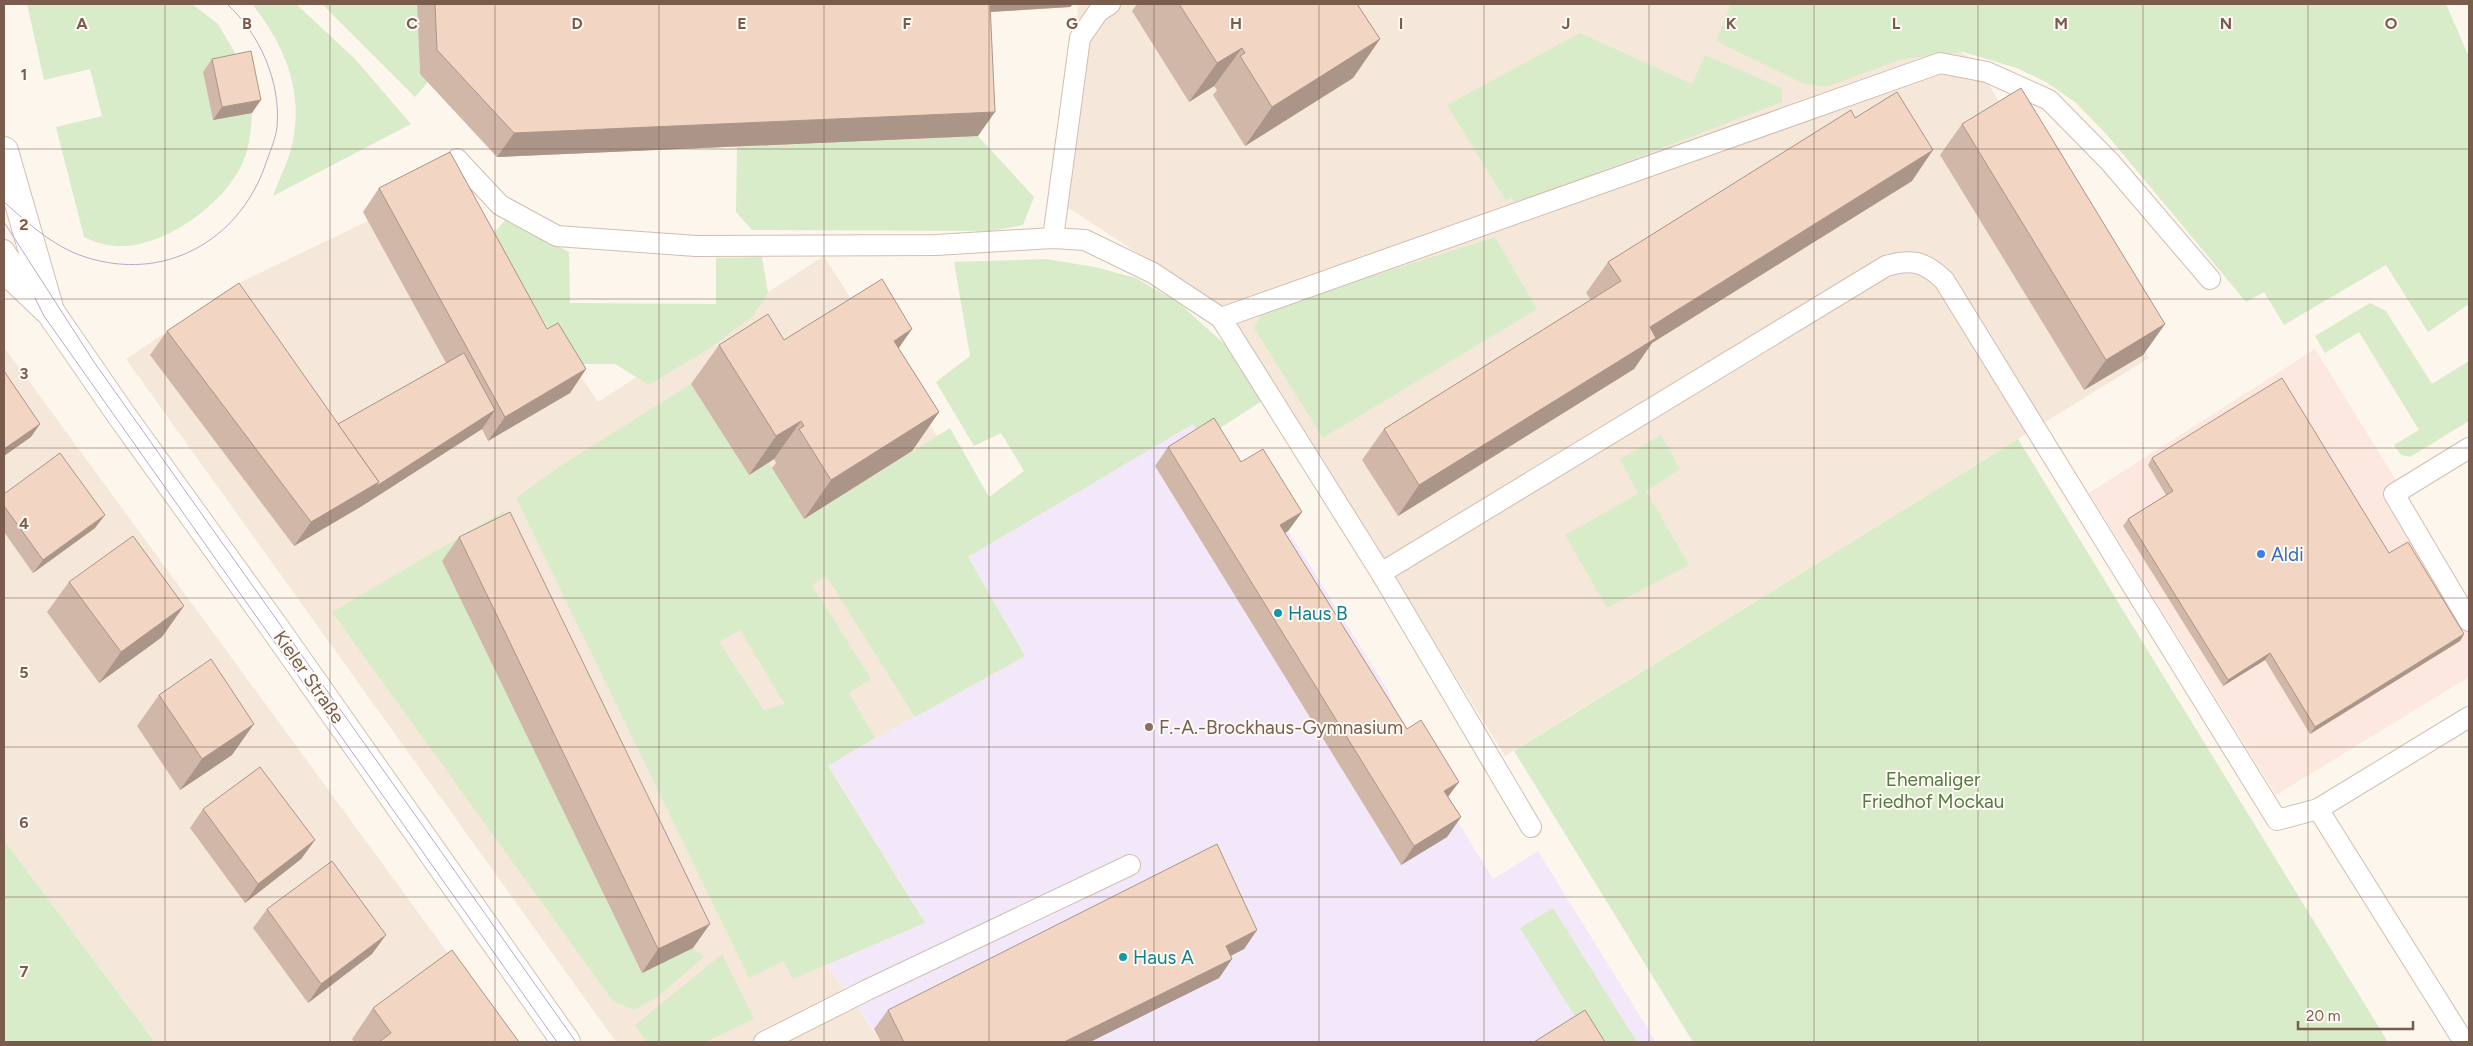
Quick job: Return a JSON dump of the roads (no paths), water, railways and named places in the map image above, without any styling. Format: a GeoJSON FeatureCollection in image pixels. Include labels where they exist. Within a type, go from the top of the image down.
{"type":"FeatureCollection","features":[{"type":"Feature","properties":{"kind":"main road","name":"Kieler Straße"},"geometry":{"type":"LineString","coordinates":[[4,152],[43,305]]}},
{"type":"Feature","properties":{"kind":"main road","name":"Kieler Straße"},"geometry":{"type":"LineString","coordinates":[[4,268],[43,305],[566,1042]]}},
{"type":"Feature","properties":{"kind":"lane"},"geometry":{"type":"LineString","coordinates":[[1053,238],[1080,38],[1098,12],[1110,4]]}},
{"type":"Feature","properties":{"kind":"lane"},"geometry":{"type":"LineString","coordinates":[[1221,318],[1940,63],[1987,72],[2049,100],[2110,162],[2210,279]]}},
{"type":"Feature","properties":{"kind":"lane"},"geometry":{"type":"LineString","coordinates":[[457,159],[500,205],[557,236],[696,246],[936,246],[1053,238],[1085,240],[1154,273],[1221,318],[1381,573],[1531,827]]}},
{"type":"Feature","properties":{"kind":"lane"},"geometry":{"type":"LineString","coordinates":[[4,250],[43,305]]}},
{"type":"Feature","properties":{"kind":"lane"},"geometry":{"type":"LineString","coordinates":[[1381,573],[1886,266],[1901,261],[1918,262],[1932,269],[1944,280],[2277,820],[2318,809],[2469,717]]}},
{"type":"Feature","properties":{"kind":"lane"},"geometry":{"type":"LineString","coordinates":[[2469,448],[2394,494],[2469,621]]}},
{"type":"Feature","properties":{"kind":"lane"},"geometry":{"type":"LineString","coordinates":[[2318,809],[2464,1042]]}},
{"type":"Feature","properties":{"kind":"lane"},"geometry":{"type":"LineString","coordinates":[[764,1042],[876,986],[1130,866]]}},
{"type":"Feature","properties":{"kind":"tram line"},"geometry":{"type":"LineString","coordinates":[[4,202],[45,236],[67,250],[92,259],[121,264],[149,264],[176,257],[200,246],[222,231],[241,211],[256,187],[272,147],[277,127],[276,93],[266,60],[249,30],[227,4]]}},
{"type":"Feature","properties":{"kind":"tram line"},"geometry":{"type":"LineString","coordinates":[[4,222],[94,362],[576,1042]]}},
{"type":"Feature","properties":{"kind":"tram line"},"geometry":{"type":"LineString","coordinates":[[35,298],[44,316],[557,1042]]}},
{"type":"Feature","properties":{"kind":"place","name":"Aldi"},"geometry":{"type":"Point","coordinates":[2261,554]}},
{"type":"Feature","properties":{"kind":"place","name":"Haus B"},"geometry":{"type":"Point","coordinates":[1278,613]}},
{"type":"Feature","properties":{"kind":"place","name":"F.-A.-Brockhaus-Gymnasium"},"geometry":{"type":"Point","coordinates":[1149,727]}},
{"type":"Feature","properties":{"kind":"place","name":"Haus A"},"geometry":{"type":"Point","coordinates":[1123,957]}},
{"type":"Feature","properties":{"kind":"park label","name":"Ehemaliger Friedhof Mockau"},"geometry":{"type":"Point","coordinates":[1933,790]}}]}
